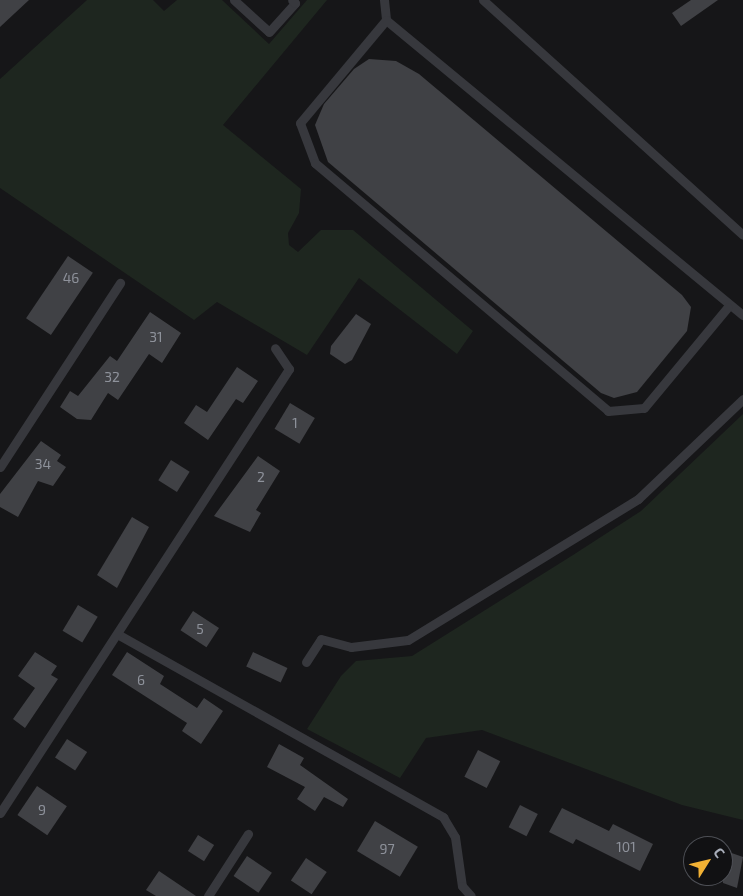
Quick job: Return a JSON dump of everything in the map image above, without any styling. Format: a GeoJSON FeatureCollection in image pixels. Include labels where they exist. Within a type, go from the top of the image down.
{"type":"FeatureCollection","features":[{"type":"Feature","properties":{"kind":"lane"},"geometry":{"type":"LineString","coordinates":[[234,0],[269,32],[295,3],[292,0]]}},
{"type":"Feature","properties":{"kind":"lane"},"geometry":{"type":"LineString","coordinates":[[384,0],[386,20],[728,307],[743,315]]}},
{"type":"Feature","properties":{"kind":"lane"},"geometry":{"type":"LineString","coordinates":[[483,0],[743,235]]}},
{"type":"Feature","properties":{"kind":"lane"},"geometry":{"type":"LineString","coordinates":[[386,20],[300,123],[314,163],[608,411],[644,408],[728,307]]}},
{"type":"Feature","properties":{"kind":"lane"},"geometry":{"type":"LineString","coordinates":[[0,467],[120,283]]}},
{"type":"Feature","properties":{"kind":"lane"},"geometry":{"type":"LineString","coordinates":[[0,813],[119,635],[289,369],[275,348]]}},
{"type":"Feature","properties":{"kind":"lane"},"geometry":{"type":"LineString","coordinates":[[306,662],[321,639],[351,647],[408,640],[638,499],[743,399]]}},
{"type":"Feature","properties":{"kind":"lane"},"geometry":{"type":"LineString","coordinates":[[119,635],[443,817],[455,837],[462,886],[471,896]]}},
{"type":"Feature","properties":{"kind":"lane"},"geometry":{"type":"LineString","coordinates":[[208,896],[248,834]]}},
{"type":"Feature","properties":{"kind":"shaded area"},"geometry":{"type":"Polygon","coordinates":[[[87,0],[153,0],[164,11],[177,0],[222,0],[269,44],[307,0],[327,0],[223,125],[301,189],[299,213],[288,233],[289,245],[298,252],[321,230],[353,230],[473,331],[457,354],[359,278],[307,355],[217,302],[194,320],[0,188],[0,79],[87,0]]]}},
{"type":"Feature","properties":{"kind":"shaded area"},"geometry":{"type":"Polygon","coordinates":[[[743,414],[743,820],[682,805],[482,730],[426,738],[400,778],[307,729],[341,676],[356,661],[412,656],[573,555],[641,511],[743,414]]]}},
{"type":"Feature","properties":{"kind":"building"},"geometry":{"type":"Polygon","coordinates":[[[0,0],[29,0],[0,27],[0,0]]]}},
{"type":"Feature","properties":{"kind":"building"},"geometry":{"type":"Polygon","coordinates":[[[691,0],[718,0],[681,26],[672,13],[691,0]]]}},
{"type":"Feature","properties":{"kind":"building"},"geometry":{"type":"Polygon","coordinates":[[[369,59],[396,61],[419,74],[682,295],[691,307],[687,331],[637,392],[614,398],[601,393],[328,162],[315,125],[324,104],[354,69],[369,59]]]}},
{"type":"Feature","properties":{"kind":"building"},"geometry":{"type":"Polygon","coordinates":[[[68,256],[93,273],[51,335],[26,318],[68,256]]]}},
{"type":"Feature","properties":{"kind":"building"},"geometry":{"type":"Polygon","coordinates":[[[150,312],[181,333],[162,363],[149,354],[118,400],[108,393],[91,420],[77,419],[60,407],[70,391],[78,396],[110,356],[117,361],[150,312]]]}},
{"type":"Feature","properties":{"kind":"building"},"geometry":{"type":"Polygon","coordinates":[[[356,314],[371,324],[352,360],[345,364],[330,354],[331,346],[356,314]]]}},
{"type":"Feature","properties":{"kind":"building"},"geometry":{"type":"Polygon","coordinates":[[[237,367],[258,381],[243,403],[236,399],[208,440],[184,423],[196,405],[207,412],[237,367]]]}},
{"type":"Feature","properties":{"kind":"building"},"geometry":{"type":"Polygon","coordinates":[[[290,403],[315,418],[299,444],[275,429],[290,403]]]}},
{"type":"Feature","properties":{"kind":"building"},"geometry":{"type":"Polygon","coordinates":[[[41,441],[61,455],[57,461],[66,467],[53,486],[38,481],[18,517],[0,507],[0,494],[41,441]]]}},
{"type":"Feature","properties":{"kind":"building"},"geometry":{"type":"Polygon","coordinates":[[[258,456],[280,471],[256,510],[261,513],[250,532],[214,516],[258,456]]]}},
{"type":"Feature","properties":{"kind":"building"},"geometry":{"type":"Polygon","coordinates":[[[171,460],[190,472],[177,492],[158,480],[171,460]]]}},
{"type":"Feature","properties":{"kind":"building"},"geometry":{"type":"Polygon","coordinates":[[[132,517],[149,527],[117,588],[97,575],[132,517]]]}},
{"type":"Feature","properties":{"kind":"building"},"geometry":{"type":"Polygon","coordinates":[[[78,605],[98,617],[82,643],[63,631],[78,605]]]}},
{"type":"Feature","properties":{"kind":"building"},"geometry":{"type":"Polygon","coordinates":[[[193,611],[219,628],[206,647],[180,630],[193,611]]]}},
{"type":"Feature","properties":{"kind":"building"},"geometry":{"type":"Polygon","coordinates":[[[35,652],[57,666],[51,675],[58,679],[25,728],[13,719],[35,688],[18,676],[35,652]]]}},
{"type":"Feature","properties":{"kind":"building"},"geometry":{"type":"Polygon","coordinates":[[[127,652],[164,676],[160,684],[197,708],[204,698],[223,711],[201,744],[182,731],[187,723],[112,675],[127,652]]]}},
{"type":"Feature","properties":{"kind":"building"},"geometry":{"type":"Polygon","coordinates":[[[253,652],[287,668],[281,683],[246,667],[253,652]]]}},
{"type":"Feature","properties":{"kind":"building"},"geometry":{"type":"Polygon","coordinates":[[[67,739],[87,752],[75,771],[55,757],[67,739]]]}},
{"type":"Feature","properties":{"kind":"building"},"geometry":{"type":"Polygon","coordinates":[[[279,744],[304,758],[300,765],[348,799],[343,807],[324,797],[315,811],[297,799],[305,787],[267,767],[279,744]]]}},
{"type":"Feature","properties":{"kind":"building"},"geometry":{"type":"Polygon","coordinates":[[[478,750],[500,761],[487,788],[464,777],[478,750]]]}},
{"type":"Feature","properties":{"kind":"building"},"geometry":{"type":"Polygon","coordinates":[[[37,786],[67,806],[47,835],[17,815],[37,786]]]}},
{"type":"Feature","properties":{"kind":"building"},"geometry":{"type":"Polygon","coordinates":[[[520,805],[538,814],[526,836],[509,827],[520,805]]]}},
{"type":"Feature","properties":{"kind":"building"},"geometry":{"type":"Polygon","coordinates":[[[562,808],[609,831],[613,824],[653,844],[640,871],[576,839],[573,844],[549,832],[562,808]]]}},
{"type":"Feature","properties":{"kind":"building"},"geometry":{"type":"Polygon","coordinates":[[[375,821],[418,847],[400,877],[357,851],[375,821]]]}},
{"type":"Feature","properties":{"kind":"building"},"geometry":{"type":"Polygon","coordinates":[[[198,835],[214,845],[204,861],[188,851],[198,835]]]}},
{"type":"Feature","properties":{"kind":"building"},"geometry":{"type":"Polygon","coordinates":[[[733,854],[743,857],[737,888],[731,886],[733,886],[733,854]]]}},
{"type":"Feature","properties":{"kind":"building"},"geometry":{"type":"Polygon","coordinates":[[[247,856],[272,873],[258,893],[234,876],[247,856]]]}},
{"type":"Feature","properties":{"kind":"building"},"geometry":{"type":"Polygon","coordinates":[[[306,858],[327,872],[312,894],[291,880],[306,858]]]}},
{"type":"Feature","properties":{"kind":"building"},"geometry":{"type":"Polygon","coordinates":[[[159,871],[196,896],[156,896],[146,890],[159,871]]]}}]}
